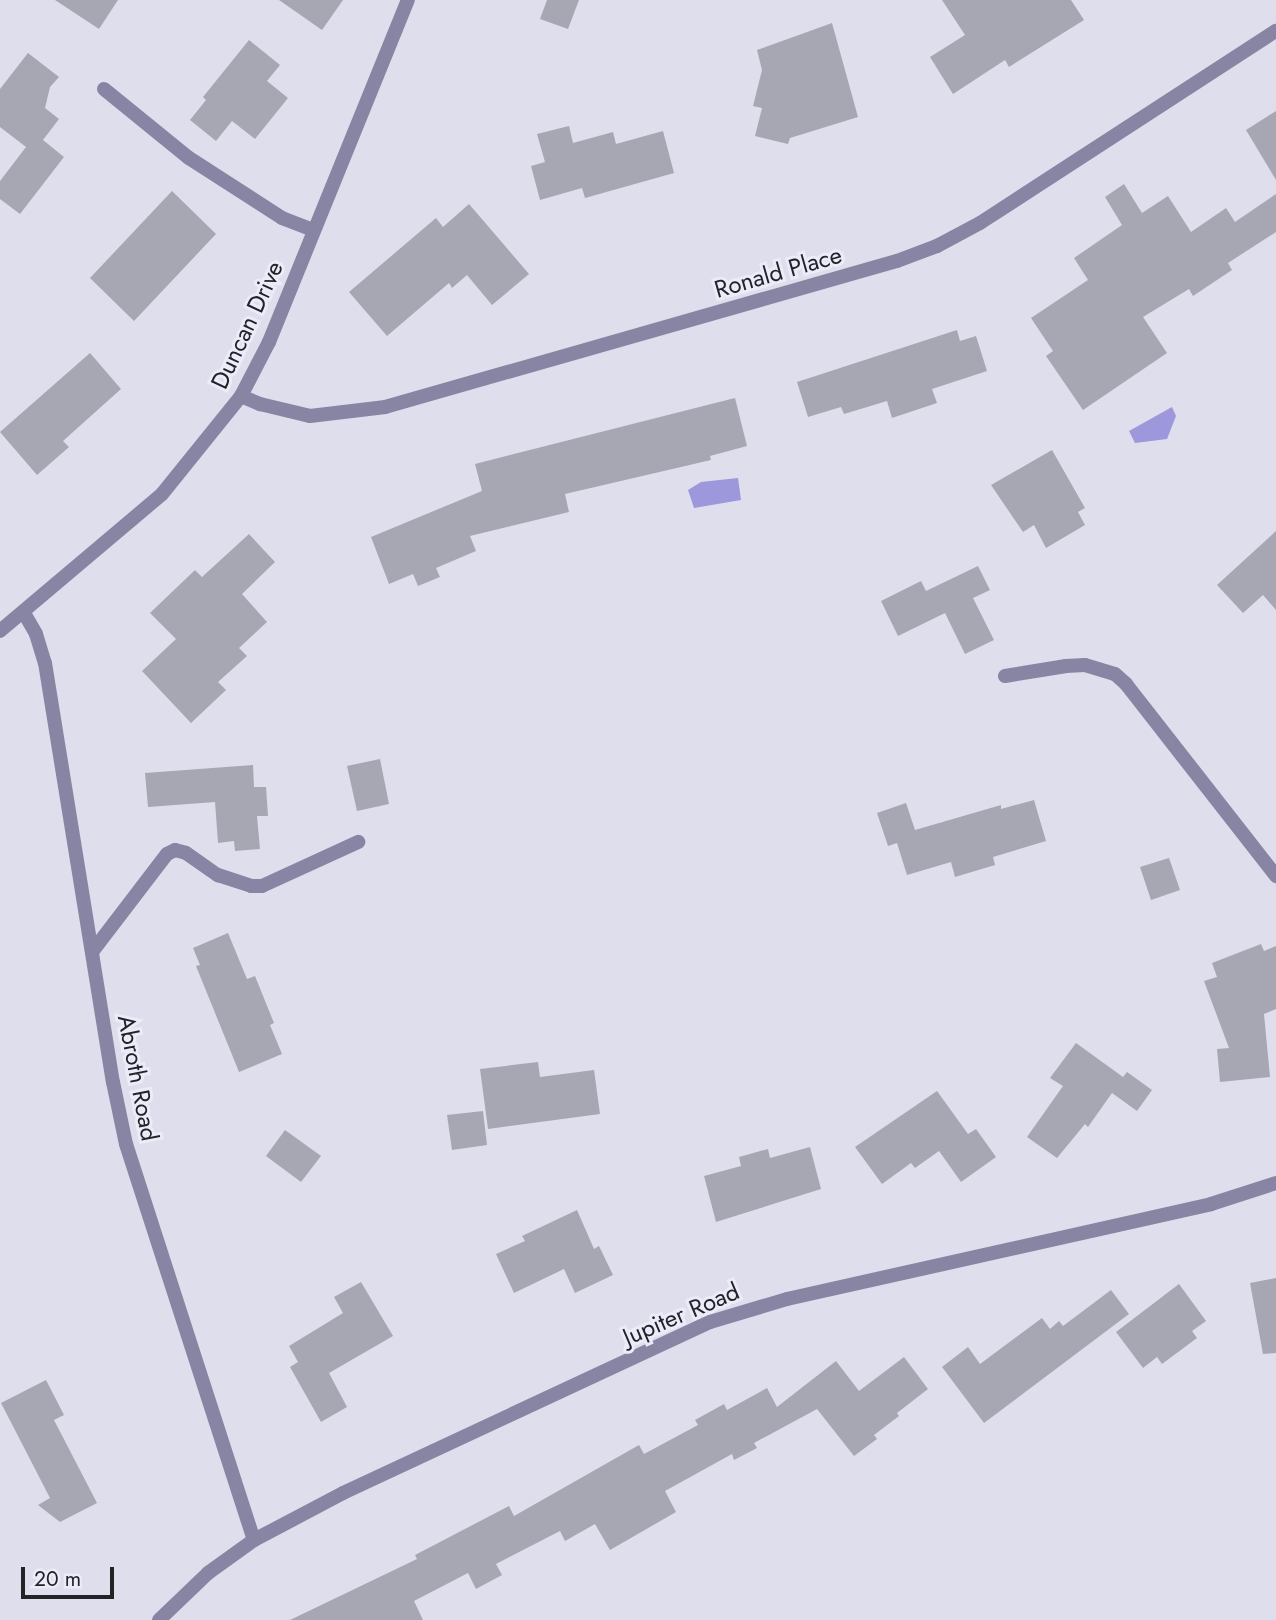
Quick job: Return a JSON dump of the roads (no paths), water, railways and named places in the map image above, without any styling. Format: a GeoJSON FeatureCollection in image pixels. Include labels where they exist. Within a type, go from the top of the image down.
{"type":"FeatureCollection","features":[{"type":"Feature","properties":{"kind":"street","name":"Duncan Drive"},"geometry":{"type":"LineString","coordinates":[[0,631],[162,494],[241,396],[269,342],[408,0]]}},
{"type":"Feature","properties":{"kind":"street","name":"Ronald Place"},"geometry":{"type":"LineString","coordinates":[[241,396],[260,404],[310,416],[385,407],[897,261],[937,246],[981,223],[1276,31]]}},
{"type":"Feature","properties":{"kind":"street"},"geometry":{"type":"LineString","coordinates":[[104,89],[189,158],[282,218],[314,230]]}},
{"type":"Feature","properties":{"kind":"street","name":"Abroth Road"},"geometry":{"type":"LineString","coordinates":[[24,613],[45,663],[127,1144],[254,1541]]}},
{"type":"Feature","properties":{"kind":"street"},"geometry":{"type":"LineString","coordinates":[[1005,676],[1085,665],[1115,674],[1126,684],[1276,876]]}},
{"type":"Feature","properties":{"kind":"street"},"geometry":{"type":"LineString","coordinates":[[92,951],[167,854],[175,850],[186,853],[218,875],[251,886],[262,886],[358,842]]}},
{"type":"Feature","properties":{"kind":"street","name":"Jupiter Road"},"geometry":{"type":"LineString","coordinates":[[159,1620],[208,1573],[254,1541],[343,1493],[709,1322],[776,1302],[1211,1204],[1276,1183]]}}]}
